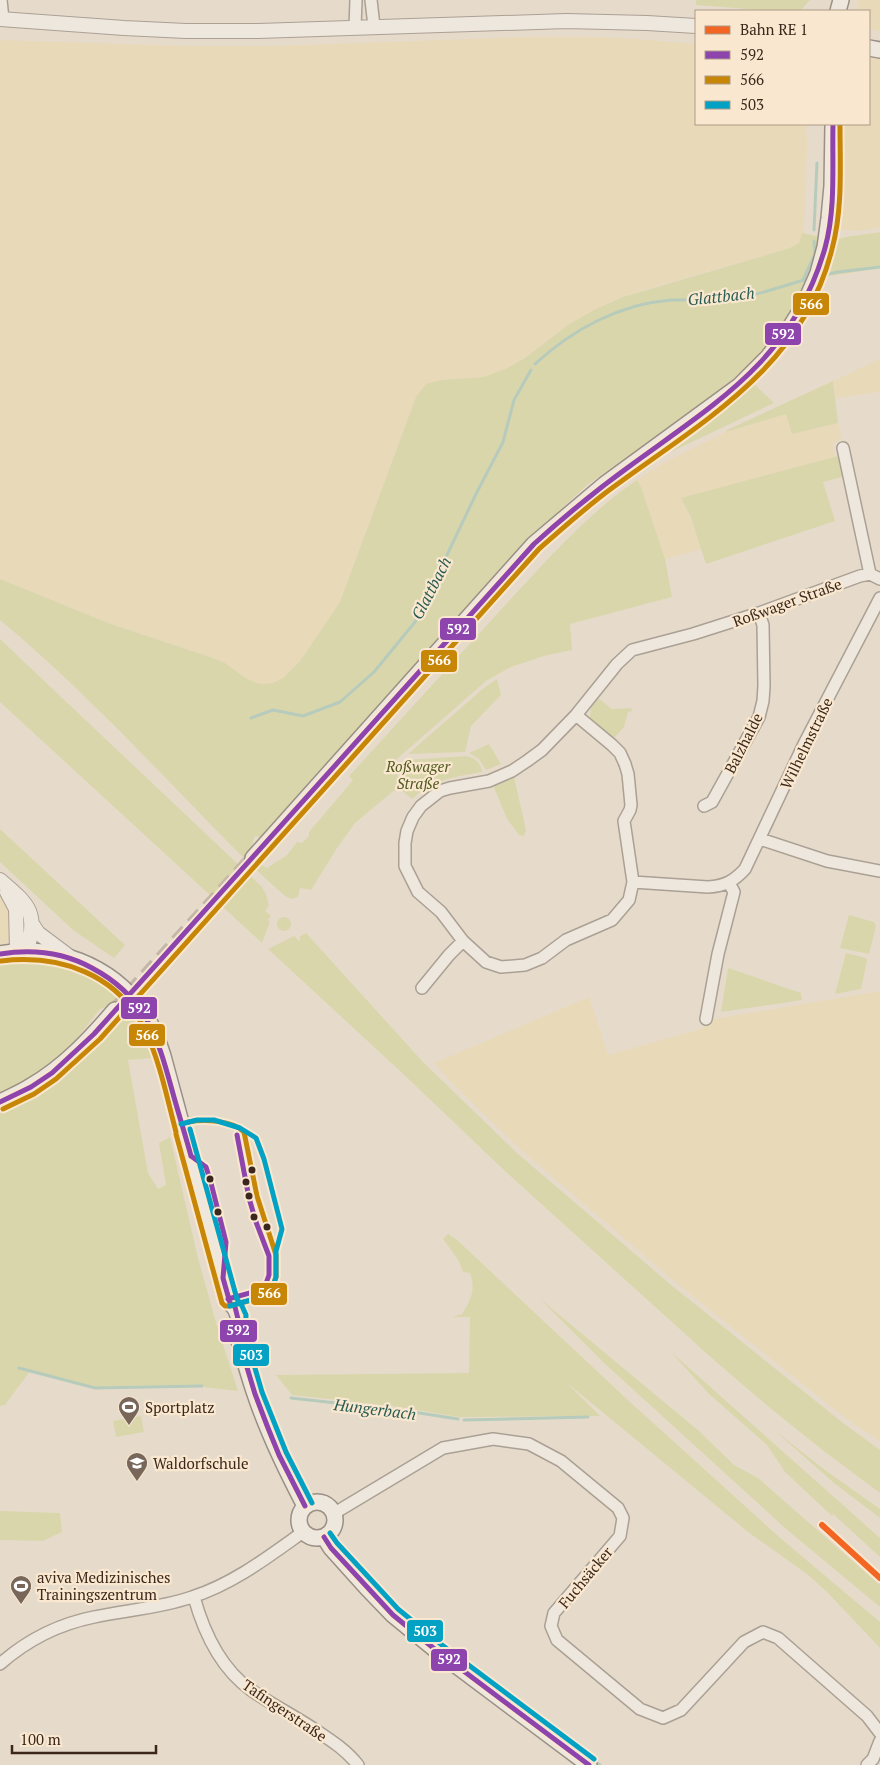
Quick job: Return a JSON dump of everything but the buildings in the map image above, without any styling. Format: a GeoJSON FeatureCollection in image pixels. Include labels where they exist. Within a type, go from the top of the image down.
{"type":"FeatureCollection","features":[{"type":"Feature","properties":{"kind":"main road"},"geometry":{"type":"LineString","coordinates":[[253,858],[534,544],[605,484],[739,386],[762,364],[794,322],[816,278],[825,247],[830,218],[833,125]]}},
{"type":"Feature","properties":{"kind":"main road"},"geometry":{"type":"LineString","coordinates":[[0,954],[22,951],[71,957],[105,974],[124,989],[143,1011],[154,1031],[163,1056],[191,1156],[230,1303],[227,1308],[232,1330],[238,1334],[255,1394],[279,1455],[305,1506]]}},
{"type":"Feature","properties":{"kind":"main road"},"geometry":{"type":"LineString","coordinates":[[0,1102],[31,1087],[52,1073],[94,1034],[115,1010]]}},
{"type":"Feature","properties":{"kind":"main road"},"geometry":{"type":"LineString","coordinates":[[311,1503],[318,1503],[330,1508],[333,1514],[333,1528],[324,1537],[312,1538],[303,1532],[300,1526],[299,1518],[301,1512],[305,1506],[311,1503]]}},
{"type":"Feature","properties":{"kind":"main road"},"geometry":{"type":"LineString","coordinates":[[324,1537],[331,1548],[366,1588],[437,1652],[589,1765]]}},
{"type":"Feature","properties":{"kind":"street"},"geometry":{"type":"LineString","coordinates":[[1,0],[2,19],[124,28],[258,31],[566,21],[695,26]]}},
{"type":"Feature","properties":{"kind":"street"},"geometry":{"type":"LineString","coordinates":[[355,27],[356,0]]}},
{"type":"Feature","properties":{"kind":"street"},"geometry":{"type":"LineString","coordinates":[[371,0],[374,26]]}},
{"type":"Feature","properties":{"kind":"street"},"geometry":{"type":"LineString","coordinates":[[843,448],[875,576]]}},
{"type":"Feature","properties":{"kind":"street","name":"Roßwager Straße"},"geometry":{"type":"LineString","coordinates":[[576,715],[620,753],[628,774],[631,804],[624,821],[633,882],[629,900],[612,920],[566,940],[542,958],[525,965],[501,967],[486,962],[463,942],[441,912],[418,892],[405,866],[407,830],[413,817],[422,806],[440,791],[489,781],[512,771],[542,750],[576,715],[616,664],[632,650],[693,634],[760,613],[860,576],[875,576]]}},
{"type":"Feature","properties":{"kind":"street","name":"Wilhelmstraße"},"geometry":{"type":"LineString","coordinates":[[728,883],[745,868],[804,744],[880,598]]}},
{"type":"Feature","properties":{"kind":"street","name":"Balzhalde"},"geometry":{"type":"LineString","coordinates":[[704,806],[712,802],[759,717],[764,686],[763,624],[760,613]]}},
{"type":"Feature","properties":{"kind":"street"},"geometry":{"type":"LineString","coordinates":[[760,839],[827,861],[880,871]]}},
{"type":"Feature","properties":{"kind":"street"},"geometry":{"type":"LineString","coordinates":[[0,880],[19,896],[28,907],[31,915],[32,934],[22,951]]}},
{"type":"Feature","properties":{"kind":"street"},"geometry":{"type":"LineString","coordinates":[[0,880],[16,909],[22,951]]}},
{"type":"Feature","properties":{"kind":"street"},"geometry":{"type":"LineString","coordinates":[[633,882],[708,887],[728,883],[734,892],[718,954],[706,1019]]}},
{"type":"Feature","properties":{"kind":"street"},"geometry":{"type":"LineString","coordinates":[[32,924],[38,933],[71,957]]}},
{"type":"Feature","properties":{"kind":"street"},"geometry":{"type":"LineString","coordinates":[[422,988],[463,942]]}},
{"type":"Feature","properties":{"kind":"street","name":"Fuchsäcker"},"geometry":{"type":"LineString","coordinates":[[333,1514],[443,1448],[493,1439],[528,1444],[561,1461],[618,1508],[623,1518],[620,1536],[554,1613],[551,1626],[557,1640],[640,1709],[663,1718],[681,1710],[744,1642],[763,1632],[778,1638],[867,1716],[880,1732]]}},
{"type":"Feature","properties":{"kind":"street"},"geometry":{"type":"LineString","coordinates":[[0,1664],[32,1640],[65,1626],[93,1617],[159,1606],[194,1597],[250,1569],[303,1532]]}},
{"type":"Feature","properties":{"kind":"street","name":"Tafingerstraße"},"geometry":{"type":"LineString","coordinates":[[194,1597],[199,1616],[212,1645],[219,1657],[240,1680],[251,1690],[347,1752],[358,1765]]}},
{"type":"Feature","properties":{"kind":"street"},"geometry":{"type":"LineString","coordinates":[[867,1765],[873,1759],[880,1741]]}},
{"type":"Feature","properties":{"kind":"shaded area"},"geometry":{"type":"Polygon","coordinates":[[[857,0],[880,0],[880,32],[870,28],[870,10],[859,10],[857,0]]]}},
{"type":"Feature","properties":{"kind":"shaded area"},"geometry":{"type":"Polygon","coordinates":[[[525,37],[594,37],[695,44],[695,125],[806,125],[807,146],[804,228],[799,243],[790,248],[647,289],[610,302],[568,325],[525,358],[494,374],[484,377],[426,384],[416,397],[340,602],[300,661],[283,678],[273,683],[264,684],[256,683],[244,677],[225,663],[213,658],[108,623],[0,579],[0,40],[185,46],[279,46],[525,37]]]}},
{"type":"Feature","properties":{"kind":"shaded area"},"geometry":{"type":"Polygon","coordinates":[[[870,58],[880,59],[880,227],[861,231],[841,230],[835,222],[839,193],[841,125],[870,125],[870,58]]]}},
{"type":"Feature","properties":{"kind":"shaded area"},"geometry":{"type":"Polygon","coordinates":[[[880,359],[880,392],[836,398],[833,381],[880,359]]]}},
{"type":"Feature","properties":{"kind":"shaded area"},"geometry":{"type":"Polygon","coordinates":[[[786,414],[793,434],[838,423],[842,437],[839,438],[839,441],[833,443],[835,457],[682,498],[702,549],[665,559],[637,480],[665,462],[726,432],[786,414]]]}},
{"type":"Feature","properties":{"kind":"shaded area"},"geometry":{"type":"Polygon","coordinates":[[[0,889],[11,912],[11,934],[9,941],[0,947],[0,889]]]}},
{"type":"Feature","properties":{"kind":"shaded area"},"geometry":{"type":"Polygon","coordinates":[[[880,991],[880,1441],[845,1418],[673,1280],[520,1149],[434,1063],[589,997],[608,1055],[701,1029],[708,1020],[880,991]]]}},
{"type":"Feature","properties":{"kind":"green space"},"geometry":{"type":"Polygon","coordinates":[[[696,0],[810,0],[801,10],[759,10],[696,5],[696,0]]]}},
{"type":"Feature","properties":{"kind":"green space"},"geometry":{"type":"Polygon","coordinates":[[[880,232],[880,266],[876,266],[876,269],[822,277],[829,261],[814,259],[789,317],[768,347],[714,396],[587,485],[531,537],[264,838],[255,836],[252,855],[267,868],[287,855],[297,842],[302,843],[353,780],[349,776],[553,553],[602,507],[637,480],[665,559],[672,597],[570,624],[572,650],[544,656],[511,667],[486,681],[389,766],[398,775],[397,788],[355,823],[311,890],[300,888],[298,897],[291,899],[285,896],[259,873],[96,707],[0,620],[0,579],[108,623],[213,658],[225,663],[256,683],[273,683],[283,678],[300,661],[340,602],[416,397],[426,384],[442,380],[484,377],[505,369],[525,358],[568,325],[596,309],[623,297],[790,248],[799,243],[802,233],[834,241],[850,236],[880,232]]]}},
{"type":"Feature","properties":{"kind":"green space"},"geometry":{"type":"Polygon","coordinates":[[[833,381],[838,423],[792,434],[786,414],[726,432],[727,430],[833,381]]]}},
{"type":"Feature","properties":{"kind":"green space"},"geometry":{"type":"Polygon","coordinates":[[[753,383],[774,403],[673,451],[669,443],[753,383]]]}},
{"type":"Feature","properties":{"kind":"green space"},"geometry":{"type":"Polygon","coordinates":[[[842,455],[846,476],[823,482],[835,521],[706,564],[691,518],[681,498],[842,455]]]}},
{"type":"Feature","properties":{"kind":"green space"},"geometry":{"type":"Polygon","coordinates":[[[0,639],[262,887],[269,906],[265,911],[271,916],[268,920],[270,922],[262,943],[0,702],[0,639]]]}},
{"type":"Feature","properties":{"kind":"green space"},"geometry":{"type":"Polygon","coordinates":[[[497,679],[501,695],[471,726],[465,752],[408,754],[485,687],[497,679]]]}},
{"type":"Feature","properties":{"kind":"green space"},"geometry":{"type":"Polygon","coordinates":[[[598,698],[612,709],[631,708],[632,711],[628,712],[624,727],[614,738],[590,718],[591,705],[598,698]]]}},
{"type":"Feature","properties":{"kind":"green space","name":"Roßwager Straße"},"geometry":{"type":"Polygon","coordinates":[[[489,744],[501,764],[486,770],[479,759],[469,753],[489,744]]]}},
{"type":"Feature","properties":{"kind":"green space","name":"Roßwager Straße"},"geometry":{"type":"Polygon","coordinates":[[[467,756],[477,761],[482,772],[436,783],[412,799],[401,790],[403,788],[403,763],[406,760],[467,756]]]}},
{"type":"Feature","properties":{"kind":"green space"},"geometry":{"type":"Polygon","coordinates":[[[514,777],[526,830],[524,836],[519,835],[507,819],[493,785],[514,777]]]}},
{"type":"Feature","properties":{"kind":"green space"},"geometry":{"type":"Polygon","coordinates":[[[0,829],[125,945],[114,958],[73,930],[0,862],[0,829]]]}},
{"type":"Feature","properties":{"kind":"green space"},"geometry":{"type":"Polygon","coordinates":[[[849,915],[874,922],[876,926],[869,954],[840,948],[849,915]]]}},
{"type":"Feature","properties":{"kind":"green space"},"geometry":{"type":"Polygon","coordinates":[[[281,917],[287,917],[291,924],[287,931],[281,931],[277,927],[277,921],[281,917]]]}},
{"type":"Feature","properties":{"kind":"green space"},"geometry":{"type":"Polygon","coordinates":[[[306,933],[423,1062],[517,1153],[670,1284],[843,1423],[880,1450],[880,1493],[770,1408],[715,1361],[506,1172],[268,949],[294,936],[299,941],[299,937],[306,933]]]}},
{"type":"Feature","properties":{"kind":"green space"},"geometry":{"type":"Polygon","coordinates":[[[846,953],[866,958],[861,989],[835,994],[846,953]]]}},
{"type":"Feature","properties":{"kind":"green space"},"geometry":{"type":"Polygon","coordinates":[[[20,961],[49,961],[75,966],[107,983],[125,1001],[100,1009],[67,1051],[28,1080],[0,1094],[0,964],[20,961]]]}},
{"type":"Feature","properties":{"kind":"green space"},"geometry":{"type":"Polygon","coordinates":[[[728,968],[801,993],[802,1000],[721,1012],[728,968]]]}},
{"type":"Feature","properties":{"kind":"green space"},"geometry":{"type":"Polygon","coordinates":[[[129,1010],[142,1026],[147,1038],[151,1058],[128,1060],[148,1173],[158,1189],[166,1185],[159,1143],[170,1137],[198,1258],[238,1391],[202,1387],[95,1388],[30,1371],[5,1405],[0,1406],[0,1113],[40,1095],[60,1080],[98,1040],[101,1042],[129,1010]]]}},
{"type":"Feature","properties":{"kind":"green space"},"geometry":{"type":"Polygon","coordinates":[[[449,1233],[630,1402],[778,1536],[880,1622],[880,1648],[827,1592],[807,1574],[748,1532],[566,1382],[600,1416],[458,1417],[400,1407],[292,1395],[276,1375],[469,1373],[470,1317],[452,1317],[462,1314],[470,1299],[473,1284],[470,1273],[463,1272],[459,1261],[443,1239],[449,1233]]]}},
{"type":"Feature","properties":{"kind":"green space"},"geometry":{"type":"Polygon","coordinates":[[[539,1298],[699,1431],[734,1465],[758,1478],[880,1585],[880,1607],[785,1528],[604,1363],[539,1298]]]}},
{"type":"Feature","properties":{"kind":"green space"},"geometry":{"type":"Polygon","coordinates":[[[670,1351],[880,1538],[880,1557],[785,1472],[767,1445],[709,1394],[670,1351]]]}},
{"type":"Feature","properties":{"kind":"green space","name":"Sportplatz"},"geometry":{"type":"Polygon","coordinates":[[[141,1416],[144,1432],[116,1437],[113,1421],[141,1416]]]}},
{"type":"Feature","properties":{"kind":"green space"},"geometry":{"type":"Polygon","coordinates":[[[774,1430],[825,1470],[880,1509],[880,1518],[834,1483],[774,1430]]]}},
{"type":"Feature","properties":{"kind":"green space"},"geometry":{"type":"Polygon","coordinates":[[[0,1511],[60,1513],[62,1532],[43,1541],[0,1540],[0,1511]]]}},
{"type":"Feature","properties":{"kind":"waterway"},"geometry":{"type":"LineString","coordinates":[[814,230],[817,163]]}},
{"type":"Feature","properties":{"kind":"waterway"},"geometry":{"type":"LineString","coordinates":[[803,280],[815,254],[814,241]]}},
{"type":"Feature","properties":{"kind":"waterway"},"geometry":{"type":"LineString","coordinates":[[823,275],[880,267]]}},
{"type":"Feature","properties":{"kind":"waterway","name":"Glattbach"},"geometry":{"type":"LineString","coordinates":[[535,364],[581,330],[615,313],[633,307],[671,300],[743,297],[809,279]]}},
{"type":"Feature","properties":{"kind":"waterway","name":"Glattbach"},"geometry":{"type":"LineString","coordinates":[[251,718],[273,710],[303,716],[340,702],[374,672],[415,622],[503,442],[514,400],[531,370]]}},
{"type":"Feature","properties":{"kind":"waterway","name":"Hungerbach"},"geometry":{"type":"LineString","coordinates":[[19,1368],[95,1388],[202,1386]]}},
{"type":"Feature","properties":{"kind":"waterway","name":"Hungerbach"},"geometry":{"type":"LineString","coordinates":[[291,1398],[400,1410],[458,1419]]}},
{"type":"Feature","properties":{"kind":"waterway","name":"Hungerbach"},"geometry":{"type":"LineString","coordinates":[[464,1420],[588,1417]]}},
{"type":"Feature","properties":{"kind":"waterway"},"geometry":{"type":"LineString","coordinates":[[593,1760],[600,1765]]}},
{"type":"Feature","properties":{"kind":"tunnel"},"geometry":{"type":"LineString","coordinates":[[115,1010],[253,858]]}},
{"type":"Feature","properties":{"kind":"transit line","name":"592"},"geometry":{"type":"LineString","coordinates":[[0,1102],[31,1087],[52,1073],[94,1034],[534,544],[595,492],[724,396],[750,373],[773,348],[794,319],[811,286],[825,248],[831,218],[833,125]]}},
{"type":"Feature","properties":{"kind":"transit line","name":"566"},"geometry":{"type":"LineString","coordinates":[[3,1109],[34,1094],[56,1079],[100,1039],[539,549],[602,495],[714,414],[745,388],[774,359],[798,327],[818,290],[832,249],[838,218],[840,125]]}},
{"type":"Feature","properties":{"kind":"transit line","name":"592"},"geometry":{"type":"LineString","coordinates":[[0,954],[36,952],[70,958],[92,968],[125,991],[137,1004],[146,1019],[161,1052],[191,1156]]}},
{"type":"Feature","properties":{"kind":"transit line","name":"566"},"geometry":{"type":"LineString","coordinates":[[1,961],[45,961],[65,965],[85,972],[103,982],[119,995],[133,1011],[150,1042],[163,1080],[176,1132]]}},
{"type":"Feature","properties":{"kind":"transit line","name":"503"},"geometry":{"type":"LineString","coordinates":[[181,1124],[197,1120],[214,1120],[240,1128],[256,1138],[264,1159],[282,1229],[276,1251],[276,1277],[271,1292],[268,1295],[230,1306]]}},
{"type":"Feature","properties":{"kind":"transit line","name":"566"},"geometry":{"type":"LineString","coordinates":[[176,1134],[222,1303],[225,1306],[229,1306],[267,1296],[271,1292],[276,1277],[276,1255],[257,1196],[244,1132],[233,1125],[225,1123],[209,1121],[188,1122]]}},
{"type":"Feature","properties":{"kind":"transit line","name":"503"},"geometry":{"type":"LineString","coordinates":[[190,1129],[237,1299],[246,1315],[245,1334],[262,1392],[286,1452],[312,1503]]}},
{"type":"Feature","properties":{"kind":"transit line","name":"592"},"geometry":{"type":"LineString","coordinates":[[228,1299],[264,1289],[269,1275],[269,1256],[249,1198],[237,1135]]}},
{"type":"Feature","properties":{"kind":"transit line","name":"592"},"geometry":{"type":"LineString","coordinates":[[191,1156],[206,1167],[211,1183],[226,1242],[223,1278],[230,1303],[235,1307],[240,1327],[237,1334],[255,1394],[279,1455],[305,1506]]}},
{"type":"Feature","properties":{"kind":"transit line"},"geometry":{"type":"LineString","coordinates":[[822,1525],[880,1578]]}},
{"type":"Feature","properties":{"kind":"transit line","name":"503"},"geometry":{"type":"LineString","coordinates":[[330,1533],[398,1609],[442,1645],[594,1759]]}},
{"type":"Feature","properties":{"kind":"transit line","name":"592"},"geometry":{"type":"LineString","coordinates":[[324,1537],[331,1548],[393,1615],[437,1651],[589,1765]]}},
{"type":"Feature","properties":{"kind":"place","name":"Sportplatz"},"geometry":{"type":"Point","coordinates":[129,1426]}},
{"type":"Feature","properties":{"kind":"place","name":"Waldorfschule"},"geometry":{"type":"Point","coordinates":[137,1482]}},
{"type":"Feature","properties":{"kind":"place","name":"aviva Medizinisches Trainingszentrum"},"geometry":{"type":"Point","coordinates":[21,1605]}}]}
